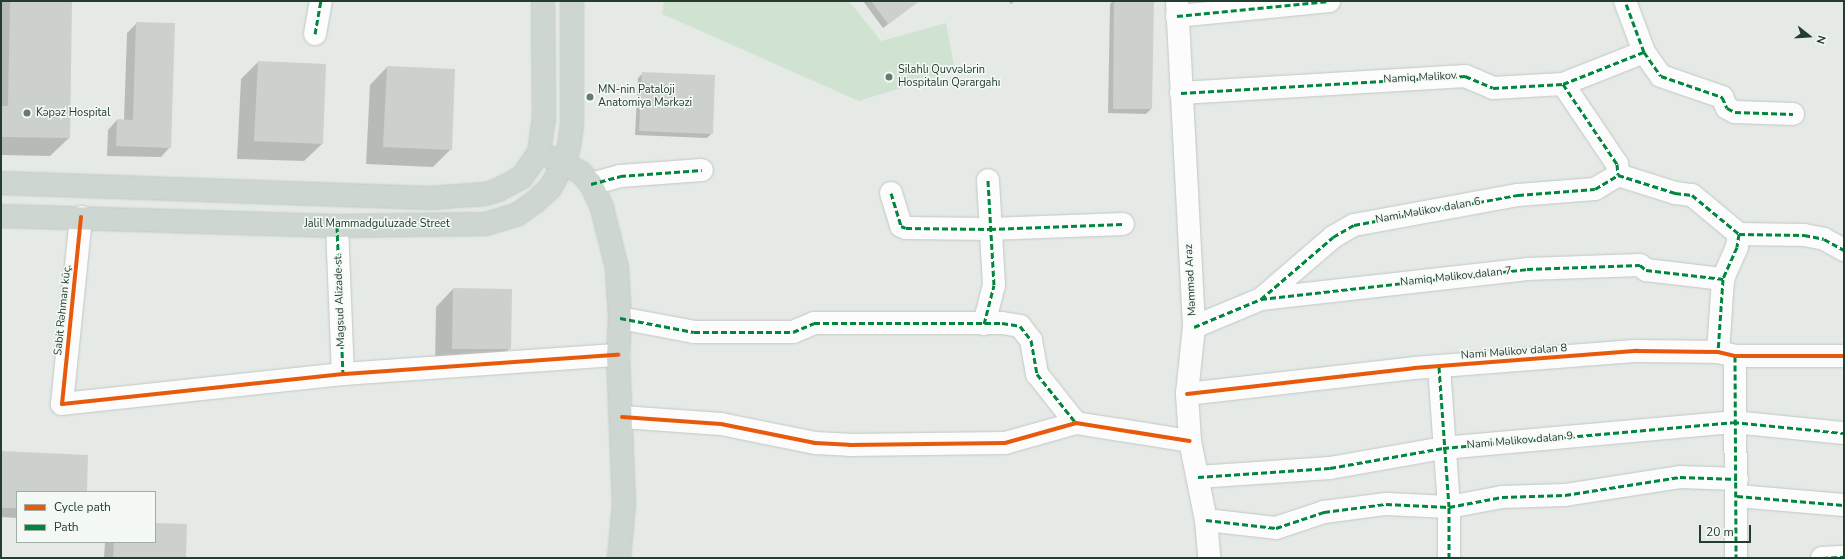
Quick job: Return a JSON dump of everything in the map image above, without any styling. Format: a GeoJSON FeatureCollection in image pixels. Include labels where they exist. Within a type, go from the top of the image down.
{"type":"FeatureCollection","features":[{"type":"Feature","properties":{"kind":"main road"},"geometry":{"type":"LineString","coordinates":[[1,183],[430,198],[485,194],[513,184],[532,165],[539,153],[544,117],[543,1]]}},
{"type":"Feature","properties":{"kind":"main road","name":"Jalil Mammadguluzade Street"},"geometry":{"type":"LineString","coordinates":[[1,216],[81,217],[337,226],[486,224],[518,214],[534,204],[550,188],[565,162],[572,124],[572,1]]}},
{"type":"Feature","properties":{"kind":"main road"},"geometry":{"type":"LineString","coordinates":[[539,153],[565,162],[591,184],[602,208],[617,268],[620,318],[618,355],[622,417],[624,504],[619,558]]}},
{"type":"Feature","properties":{"kind":"main road"},"geometry":{"type":"LineString","coordinates":[[230,222],[231,192]]}},
{"type":"Feature","properties":{"kind":"street"},"geometry":{"type":"LineString","coordinates":[[315,34],[321,1]]}},
{"type":"Feature","properties":{"kind":"street"},"geometry":{"type":"LineString","coordinates":[[1177,9],[1329,1]]}},
{"type":"Feature","properties":{"kind":"street"},"geometry":{"type":"LineString","coordinates":[[1625,1],[1644,52],[1661,76],[1722,97],[1727,108],[1735,112],[1793,114]]}},
{"type":"Feature","properties":{"kind":"street","name":"Məmməd Araz"},"geometry":{"type":"LineString","coordinates":[[1177,9],[1194,327],[1187,394],[1190,441],[1206,520],[1209,558]]}},
{"type":"Feature","properties":{"kind":"street","name":"Namiq Məlikov"},"geometry":{"type":"LineString","coordinates":[[1181,93],[1465,76],[1493,88],[1563,84],[1644,52]]}},
{"type":"Feature","properties":{"kind":"street"},"geometry":{"type":"LineString","coordinates":[[1563,84],[1618,164],[1618,175],[1675,193],[1692,195],[1739,234],[1804,235],[1824,239],[1844,250]]}},
{"type":"Feature","properties":{"kind":"street"},"geometry":{"type":"LineString","coordinates":[[591,184],[620,176],[702,170]]}},
{"type":"Feature","properties":{"kind":"street","name":"Nami Məlikov dalan 6"},"geometry":{"type":"LineString","coordinates":[[1261,298],[1333,237],[1354,225],[1518,195],[1595,189],[1618,175]]}},
{"type":"Feature","properties":{"kind":"street"},"geometry":{"type":"LineString","coordinates":[[984,324],[994,285],[988,180]]}},
{"type":"Feature","properties":{"kind":"street"},"geometry":{"type":"LineString","coordinates":[[891,193],[901,226],[906,228],[990,229],[1123,224]]}},
{"type":"Feature","properties":{"kind":"street","name":"Sabit Rəhman küç."},"geometry":{"type":"LineString","coordinates":[[81,217],[62,404],[343,374]]}},
{"type":"Feature","properties":{"kind":"street","name":"Magsud Alizade st."},"geometry":{"type":"LineString","coordinates":[[337,226],[343,374]]}},
{"type":"Feature","properties":{"kind":"street"},"geometry":{"type":"LineString","coordinates":[[1736,558],[1737,487],[1733,422],[1726,354],[1723,279],[1737,247],[1739,234]]}},
{"type":"Feature","properties":{"kind":"street","name":"Namiq Məlikov,dalan 7"},"geometry":{"type":"LineString","coordinates":[[1194,327],[1261,298],[1527,269],[1640,265],[1646,270],[1723,279]]}},
{"type":"Feature","properties":{"kind":"street"},"geometry":{"type":"LineString","coordinates":[[620,318],[694,332],[793,332],[814,323],[984,324],[1020,326],[1031,340],[1037,374],[1076,423]]}},
{"type":"Feature","properties":{"kind":"street","name":"Nami Məlikov dalan 8"},"geometry":{"type":"LineString","coordinates":[[1187,394],[1439,367],[1637,351],[1844,356]]}},
{"type":"Feature","properties":{"kind":"street"},"geometry":{"type":"LineString","coordinates":[[343,374],[618,355]]}},
{"type":"Feature","properties":{"kind":"street"},"geometry":{"type":"LineString","coordinates":[[1439,367],[1443,448],[1449,507],[1449,558]]}},
{"type":"Feature","properties":{"kind":"street"},"geometry":{"type":"LineString","coordinates":[[622,417],[720,424],[815,443],[849,445],[1005,443],[1076,423],[1190,441]]}},
{"type":"Feature","properties":{"kind":"street","name":"Nami Məlikov dalan 9"},"geometry":{"type":"LineString","coordinates":[[1198,477],[1330,468],[1443,448],[1733,422],[1844,433]]}},
{"type":"Feature","properties":{"kind":"street"},"geometry":{"type":"LineString","coordinates":[[1206,520],[1276,528],[1324,512],[1386,504],[1449,507],[1502,498],[1565,495],[1680,477],[1844,505]]}},
{"type":"Feature","properties":{"kind":"street"},"geometry":{"type":"LineString","coordinates":[[1822,558],[1844,557]]}},
{"type":"Feature","properties":{"kind":"green space"},"geometry":{"type":"Polygon","coordinates":[[[664,1],[849,1],[881,41],[946,23],[955,71],[859,101],[662,14],[664,1]]]}},
{"type":"Feature","properties":{"kind":"building"},"geometry":{"type":"Polygon","coordinates":[[[10,1],[72,1],[70,138],[1,137],[1,106],[8,106],[10,1]]]}},
{"type":"Feature","properties":{"kind":"building"},"geometry":{"type":"Polygon","coordinates":[[[871,1],[919,1],[888,24],[871,1]]]}},
{"type":"Feature","properties":{"kind":"building"},"geometry":{"type":"Polygon","coordinates":[[[1114,1],[1154,1],[1152,109],[1113,109],[1114,1]]]}},
{"type":"Feature","properties":{"kind":"building"},"geometry":{"type":"Polygon","coordinates":[[[136,22],[175,23],[171,148],[116,146],[117,119],[133,120],[136,22]]]}},
{"type":"Feature","properties":{"kind":"building"},"geometry":{"type":"Polygon","coordinates":[[[258,61],[326,64],[323,144],[254,141],[258,61]]]}},
{"type":"Feature","properties":{"kind":"building"},"geometry":{"type":"Polygon","coordinates":[[[387,66],[455,69],[452,150],[383,147],[387,66]]]}},
{"type":"Feature","properties":{"kind":"building"},"geometry":{"type":"Polygon","coordinates":[[[642,72],[715,75],[713,134],[639,131],[642,72]]]}},
{"type":"Feature","properties":{"kind":"building"},"geometry":{"type":"Polygon","coordinates":[[[453,288],[512,289],[511,349],[452,349],[453,288]]]}},
{"type":"Feature","properties":{"kind":"building"},"geometry":{"type":"Polygon","coordinates":[[[1,451],[88,455],[87,491],[16,491],[16,508],[1,508],[1,451]]]}},
{"type":"Feature","properties":{"kind":"building"},"geometry":{"type":"Polygon","coordinates":[[[156,523],[187,524],[186,558],[113,558],[114,543],[156,543],[156,523]]]}},
{"type":"Feature","properties":{"kind":"marked path"},"geometry":{"type":"LineString","coordinates":[[315,34],[321,1]]}},
{"type":"Feature","properties":{"kind":"marked path"},"geometry":{"type":"LineString","coordinates":[[1177,16],[1329,1]]}},
{"type":"Feature","properties":{"kind":"marked path"},"geometry":{"type":"LineString","coordinates":[[1181,93],[1465,76],[1493,88],[1563,84],[1644,52],[1625,1]]}},
{"type":"Feature","properties":{"kind":"marked path"},"geometry":{"type":"LineString","coordinates":[[1644,52],[1661,76],[1722,97],[1727,108],[1735,112],[1793,114]]}},
{"type":"Feature","properties":{"kind":"marked path"},"geometry":{"type":"LineString","coordinates":[[1563,84],[1617,164],[1618,175],[1675,193],[1692,195],[1739,234],[1737,247],[1723,279],[1718,352]]}},
{"type":"Feature","properties":{"kind":"marked path"},"geometry":{"type":"LineString","coordinates":[[591,184],[620,176],[702,170]]}},
{"type":"Feature","properties":{"kind":"marked path"},"geometry":{"type":"LineString","coordinates":[[1261,299],[1333,237],[1354,225],[1518,195],[1595,189],[1618,175]]}},
{"type":"Feature","properties":{"kind":"marked path"},"geometry":{"type":"LineString","coordinates":[[984,324],[994,285],[988,180]]}},
{"type":"Feature","properties":{"kind":"marked path"},"geometry":{"type":"LineString","coordinates":[[891,193],[901,226],[906,228],[990,229],[1123,224]]}},
{"type":"Feature","properties":{"kind":"marked path"},"geometry":{"type":"LineString","coordinates":[[337,226],[343,374]]}},
{"type":"Feature","properties":{"kind":"marked path"},"geometry":{"type":"LineString","coordinates":[[1739,234],[1804,235],[1824,239],[1844,250]]}},
{"type":"Feature","properties":{"kind":"marked path"},"geometry":{"type":"LineString","coordinates":[[1194,327],[1261,299],[1527,269],[1640,265],[1646,270],[1723,279]]}},
{"type":"Feature","properties":{"kind":"marked path"},"geometry":{"type":"LineString","coordinates":[[620,318],[694,332],[793,332],[814,323],[1002,323],[1020,326],[1031,340],[1037,374],[1076,423]]}},
{"type":"Feature","properties":{"kind":"marked path"},"geometry":{"type":"LineString","coordinates":[[1735,356],[1736,558]]}},
{"type":"Feature","properties":{"kind":"marked path"},"geometry":{"type":"LineString","coordinates":[[1439,367],[1449,507],[1449,558]]}},
{"type":"Feature","properties":{"kind":"marked path"},"geometry":{"type":"LineString","coordinates":[[1198,477],[1330,468],[1443,448],[1733,422],[1844,433]]}},
{"type":"Feature","properties":{"kind":"marked path"},"geometry":{"type":"LineString","coordinates":[[1206,520],[1276,528],[1324,512],[1386,504],[1449,507],[1502,497],[1565,495],[1680,477],[1737,479]]}},
{"type":"Feature","properties":{"kind":"marked path"},"geometry":{"type":"LineString","coordinates":[[1737,496],[1844,505]]}},
{"type":"Feature","properties":{"kind":"marked path"},"geometry":{"type":"LineString","coordinates":[[1822,558],[1844,557]]}},
{"type":"Feature","properties":{"kind":"cycle path"},"geometry":{"type":"LineString","coordinates":[[81,217],[62,404],[343,374],[618,355]]}},
{"type":"Feature","properties":{"kind":"cycle path"},"geometry":{"type":"LineString","coordinates":[[1187,394],[1414,368],[1637,351],[1718,352],[1735,356],[1844,356]]}},
{"type":"Feature","properties":{"kind":"cycle path"},"geometry":{"type":"LineString","coordinates":[[622,417],[721,424],[815,443],[849,445],[1005,443],[1076,423],[1190,441]]}},
{"type":"Feature","properties":{"kind":"place","name":"Silahlı Quvvələrin Hospitalın Qərargahı"},"geometry":{"type":"Point","coordinates":[889,77]}},
{"type":"Feature","properties":{"kind":"place","name":"MN-nin Pataloji Anatomiya Mərkəzi"},"geometry":{"type":"Point","coordinates":[590,97]}},
{"type":"Feature","properties":{"kind":"place","name":"Kəpəz Hospital"},"geometry":{"type":"Point","coordinates":[27,113]}}]}
